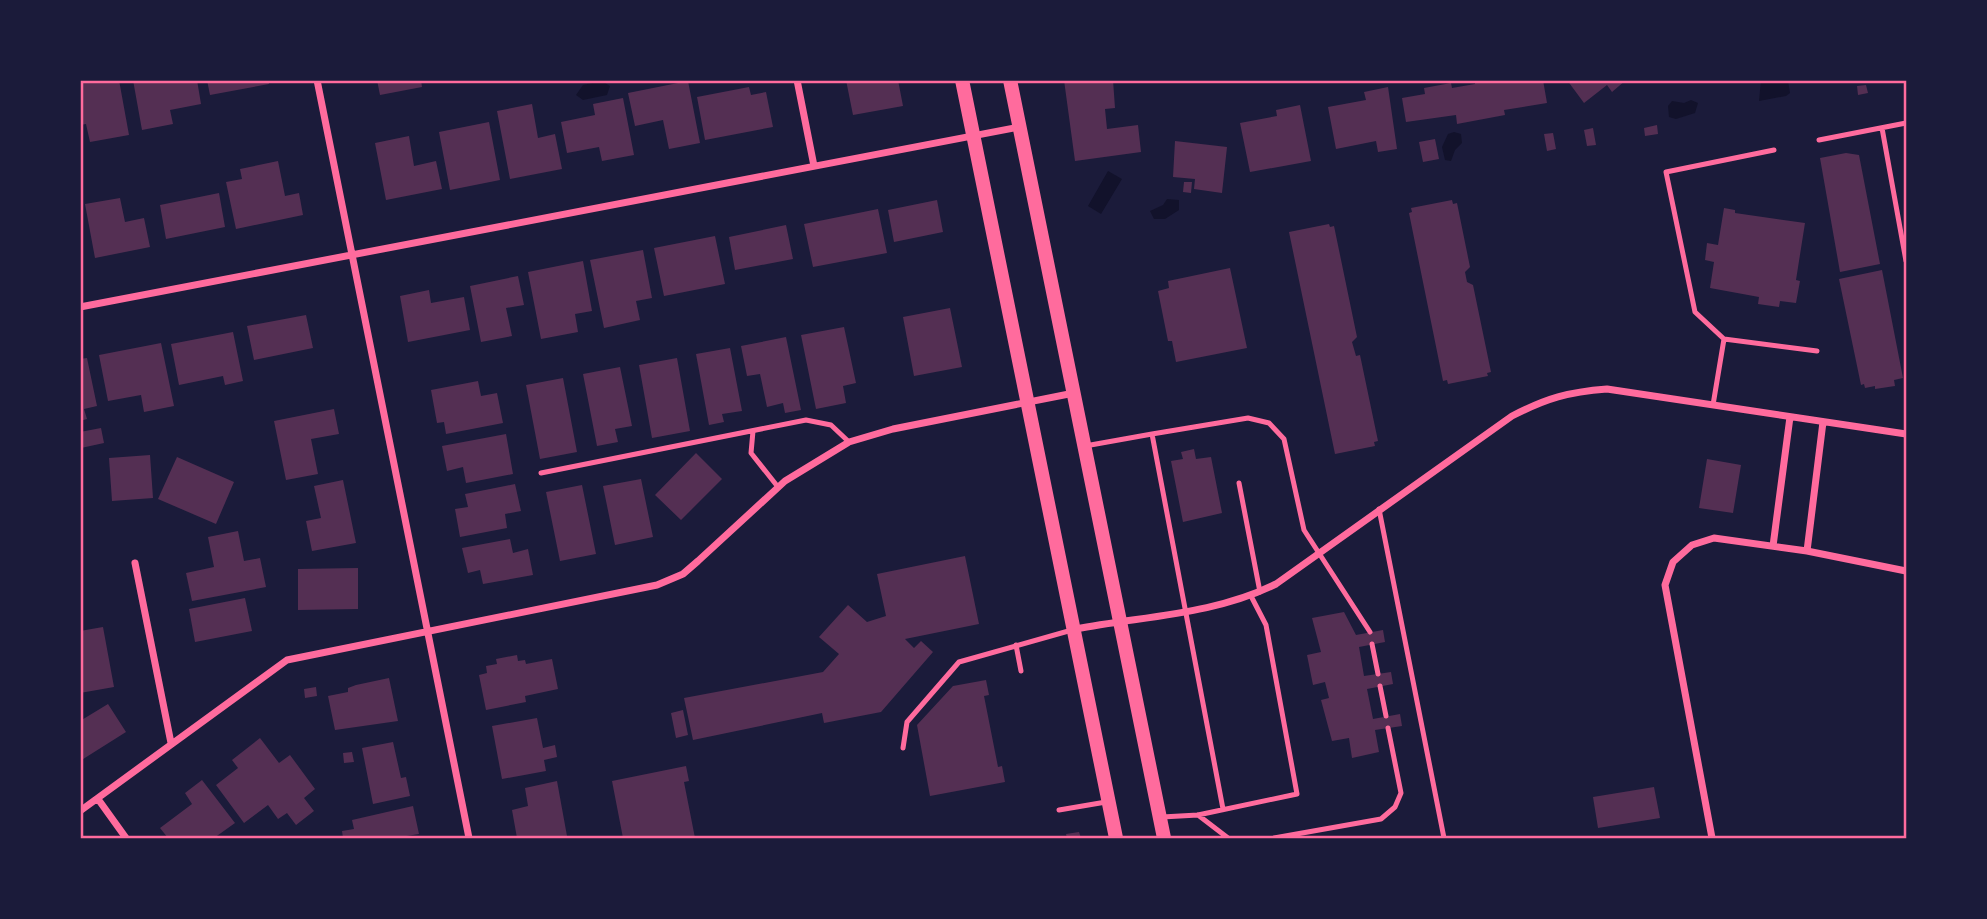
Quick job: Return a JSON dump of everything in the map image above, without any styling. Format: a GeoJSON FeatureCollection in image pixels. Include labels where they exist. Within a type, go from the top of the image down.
{"type":"FeatureCollection","features":[{"type":"Feature","properties":{"kind":"main road"},"geometry":{"type":"LineString","coordinates":[[962,80],[1076,629],[1116,838]]}},
{"type":"Feature","properties":{"kind":"main road"},"geometry":{"type":"LineString","coordinates":[[1010,80],[1164,838]]}},
{"type":"Feature","properties":{"kind":"street"},"geometry":{"type":"LineString","coordinates":[[317,80],[469,838]]}},
{"type":"Feature","properties":{"kind":"street"},"geometry":{"type":"LineString","coordinates":[[797,80],[814,166]]}},
{"type":"Feature","properties":{"kind":"street"},"geometry":{"type":"LineString","coordinates":[[80,307],[1019,127]]}},
{"type":"Feature","properties":{"kind":"street"},"geometry":{"type":"LineString","coordinates":[[1076,629],[1221,606],[1260,592],[1512,416],[1547,398],[1573,391],[1607,389],[1906,434]]}},
{"type":"Feature","properties":{"kind":"street"},"geometry":{"type":"LineString","coordinates":[[80,811],[287,660],[657,585],[683,574],[778,487],[814,461],[849,442],[1075,393]]}},
{"type":"Feature","properties":{"kind":"street"},"geometry":{"type":"LineString","coordinates":[[1773,546],[1790,417]]}},
{"type":"Feature","properties":{"kind":"street"},"geometry":{"type":"LineString","coordinates":[[1807,551],[1823,422]]}},
{"type":"Feature","properties":{"kind":"street"},"geometry":{"type":"LineString","coordinates":[[1712,838],[1665,585],[1673,562],[1692,545],[1714,538],[1807,551],[1906,571]]}},
{"type":"Feature","properties":{"kind":"street"},"geometry":{"type":"LineString","coordinates":[[135,563],[170,743]]}},
{"type":"Feature","properties":{"kind":"street"},"geometry":{"type":"LineString","coordinates":[[98,799],[127,838]]}},
{"type":"Feature","properties":{"kind":"lane"},"geometry":{"type":"LineString","coordinates":[[1819,140],[1906,123]]}},
{"type":"Feature","properties":{"kind":"lane"},"geometry":{"type":"LineString","coordinates":[[1882,128],[1906,261]]}},
{"type":"Feature","properties":{"kind":"lane"},"geometry":{"type":"LineString","coordinates":[[1774,150],[1666,172],[1695,312],[1724,339],[1817,351]]}},
{"type":"Feature","properties":{"kind":"lane"},"geometry":{"type":"LineString","coordinates":[[1713,405],[1724,339]]}},
{"type":"Feature","properties":{"kind":"lane"},"geometry":{"type":"LineString","coordinates":[[1085,446],[1248,418],[1269,424],[1284,439],[1304,530],[1317,554],[1370,632]]}},
{"type":"Feature","properties":{"kind":"lane"},"geometry":{"type":"LineString","coordinates":[[541,473],[806,420],[823,422],[849,442]]}},
{"type":"Feature","properties":{"kind":"lane"},"geometry":{"type":"LineString","coordinates":[[753,431],[751,453],[778,487]]}},
{"type":"Feature","properties":{"kind":"lane"},"geometry":{"type":"LineString","coordinates":[[1152,434],[1223,809]]}},
{"type":"Feature","properties":{"kind":"lane"},"geometry":{"type":"LineString","coordinates":[[1239,482],[1260,592]]}},
{"type":"Feature","properties":{"kind":"lane"},"geometry":{"type":"LineString","coordinates":[[1379,509],[1444,838]]}},
{"type":"Feature","properties":{"kind":"lane"},"geometry":{"type":"LineString","coordinates":[[1159,817],[1198,815],[1297,794],[1266,625],[1251,596]]}},
{"type":"Feature","properties":{"kind":"lane"},"geometry":{"type":"LineString","coordinates":[[903,748],[907,722],[959,663],[1076,629]]}},
{"type":"Feature","properties":{"kind":"lane"},"geometry":{"type":"LineString","coordinates":[[1372,644],[1378,674]]}},
{"type":"Feature","properties":{"kind":"lane"},"geometry":{"type":"LineString","coordinates":[[1016,645],[1021,671]]}},
{"type":"Feature","properties":{"kind":"lane"},"geometry":{"type":"LineString","coordinates":[[1380,686],[1386,716]]}},
{"type":"Feature","properties":{"kind":"lane"},"geometry":{"type":"LineString","coordinates":[[1274,838],[1381,819],[1395,807],[1401,793],[1388,728]]}},
{"type":"Feature","properties":{"kind":"lane"},"geometry":{"type":"LineString","coordinates":[[1059,810],[1109,802]]}},
{"type":"Feature","properties":{"kind":"lane"},"geometry":{"type":"LineString","coordinates":[[1198,815],[1228,838]]}},
{"type":"Feature","properties":{"kind":"shaded area"},"geometry":{"type":"Polygon","coordinates":[[[1761,80],[1788,81],[1790,93],[1759,101],[1761,80]]]}},
{"type":"Feature","properties":{"kind":"shaded area"},"geometry":{"type":"Polygon","coordinates":[[[602,81],[610,86],[607,95],[583,100],[576,95],[583,85],[602,81]]]}},
{"type":"Feature","properties":{"kind":"shaded area"},"geometry":{"type":"Polygon","coordinates":[[[1691,100],[1698,103],[1695,113],[1676,119],[1669,117],[1668,106],[1672,101],[1684,103],[1691,100]]]}},
{"type":"Feature","properties":{"kind":"shaded area"},"geometry":{"type":"Polygon","coordinates":[[[1448,134],[1461,134],[1462,143],[1455,150],[1451,161],[1445,160],[1442,147],[1448,134]]]}},
{"type":"Feature","properties":{"kind":"shaded area"},"geometry":{"type":"Polygon","coordinates":[[[1108,171],[1122,179],[1101,214],[1088,206],[1108,171]]]}},
{"type":"Feature","properties":{"kind":"shaded area"},"geometry":{"type":"Polygon","coordinates":[[[1167,199],[1179,200],[1179,210],[1165,219],[1154,219],[1150,211],[1163,205],[1167,199]]]}},
{"type":"Feature","properties":{"kind":"building"},"geometry":{"type":"Polygon","coordinates":[[[119,80],[129,135],[90,142],[86,124],[80,125],[80,83],[119,80]]]}},
{"type":"Feature","properties":{"kind":"building"},"geometry":{"type":"Polygon","coordinates":[[[133,80],[197,80],[201,104],[170,110],[173,124],[142,130],[133,80]]]}},
{"type":"Feature","properties":{"kind":"building"},"geometry":{"type":"Polygon","coordinates":[[[207,80],[268,80],[269,84],[210,95],[207,80]]]}},
{"type":"Feature","properties":{"kind":"building"},"geometry":{"type":"Polygon","coordinates":[[[377,80],[421,80],[422,87],[380,95],[377,80]]]}},
{"type":"Feature","properties":{"kind":"building"},"geometry":{"type":"Polygon","coordinates":[[[846,80],[898,80],[903,106],[853,115],[846,80]]]}},
{"type":"Feature","properties":{"kind":"building"},"geometry":{"type":"Polygon","coordinates":[[[1064,80],[1113,80],[1115,108],[1105,109],[1107,129],[1138,125],[1141,152],[1075,161],[1064,80]]]}},
{"type":"Feature","properties":{"kind":"building"},"geometry":{"type":"Polygon","coordinates":[[[1475,80],[1543,80],[1547,103],[1504,110],[1505,115],[1457,124],[1456,115],[1406,122],[1402,98],[1425,94],[1424,88],[1451,83],[1452,88],[1475,84],[1475,80]]]}},
{"type":"Feature","properties":{"kind":"building"},"geometry":{"type":"Polygon","coordinates":[[[1567,80],[1626,80],[1612,92],[1607,85],[1584,103],[1567,80]]]}},
{"type":"Feature","properties":{"kind":"building"},"geometry":{"type":"Polygon","coordinates":[[[688,81],[700,143],[669,149],[663,120],[635,126],[628,93],[688,81]]]}},
{"type":"Feature","properties":{"kind":"building"},"geometry":{"type":"Polygon","coordinates":[[[1866,85],[1868,93],[1858,95],[1857,86],[1866,85]]]}},
{"type":"Feature","properties":{"kind":"building"},"geometry":{"type":"Polygon","coordinates":[[[749,87],[751,95],[766,92],[773,127],[705,140],[697,97],[749,87]]]}},
{"type":"Feature","properties":{"kind":"building"},"geometry":{"type":"Polygon","coordinates":[[[1388,87],[1397,149],[1378,152],[1376,141],[1336,149],[1328,107],[1366,100],[1364,92],[1388,87]]]}},
{"type":"Feature","properties":{"kind":"building"},"geometry":{"type":"Polygon","coordinates":[[[623,98],[634,155],[602,161],[599,147],[567,153],[561,122],[595,115],[593,104],[623,98]]]}},
{"type":"Feature","properties":{"kind":"building"},"geometry":{"type":"Polygon","coordinates":[[[532,104],[538,138],[555,134],[562,169],[510,179],[497,111],[532,104]]]}},
{"type":"Feature","properties":{"kind":"building"},"geometry":{"type":"Polygon","coordinates":[[[1300,105],[1311,161],[1250,172],[1240,123],[1277,116],[1276,110],[1300,105]]]}},
{"type":"Feature","properties":{"kind":"building"},"geometry":{"type":"Polygon","coordinates":[[[489,122],[500,180],[450,190],[439,132],[489,122]]]}},
{"type":"Feature","properties":{"kind":"building"},"geometry":{"type":"Polygon","coordinates":[[[1657,125],[1658,134],[1645,136],[1644,128],[1657,125]]]}},
{"type":"Feature","properties":{"kind":"building"},"geometry":{"type":"Polygon","coordinates":[[[1593,128],[1596,145],[1587,146],[1584,130],[1593,128]]]}},
{"type":"Feature","properties":{"kind":"building"},"geometry":{"type":"Polygon","coordinates":[[[1553,133],[1556,149],[1547,151],[1544,134],[1553,133]]]}},
{"type":"Feature","properties":{"kind":"building"},"geometry":{"type":"Polygon","coordinates":[[[409,136],[414,166],[436,161],[442,189],[386,200],[375,143],[409,136]]]}},
{"type":"Feature","properties":{"kind":"building"},"geometry":{"type":"Polygon","coordinates":[[[1435,139],[1439,159],[1423,162],[1419,142],[1435,139]]]}},
{"type":"Feature","properties":{"kind":"building"},"geometry":{"type":"Polygon","coordinates":[[[1175,141],[1227,147],[1222,193],[1194,189],[1195,179],[1173,177],[1175,141]]]}},
{"type":"Feature","properties":{"kind":"building"},"geometry":{"type":"Polygon","coordinates":[[[1846,153],[1859,155],[1880,264],[1840,272],[1820,158],[1846,153]]]}},
{"type":"Feature","properties":{"kind":"building"},"geometry":{"type":"Polygon","coordinates":[[[278,161],[285,196],[299,193],[303,215],[236,229],[226,182],[242,179],[240,169],[278,161]]]}},
{"type":"Feature","properties":{"kind":"building"},"geometry":{"type":"Polygon","coordinates":[[[1184,182],[1192,182],[1191,193],[1183,192],[1184,182]]]}},
{"type":"Feature","properties":{"kind":"building"},"geometry":{"type":"Polygon","coordinates":[[[219,193],[225,227],[166,239],[160,205],[219,193]]]}},
{"type":"Feature","properties":{"kind":"building"},"geometry":{"type":"Polygon","coordinates":[[[120,198],[125,222],[144,218],[150,247],[95,258],[85,204],[120,198]]]}},
{"type":"Feature","properties":{"kind":"building"},"geometry":{"type":"Polygon","coordinates":[[[937,200],[943,232],[894,242],[888,210],[937,200]]]}},
{"type":"Feature","properties":{"kind":"building"},"geometry":{"type":"Polygon","coordinates":[[[1452,200],[1453,204],[1457,203],[1470,267],[1465,272],[1467,282],[1473,285],[1491,372],[1487,373],[1488,376],[1448,384],[1447,380],[1443,381],[1409,213],[1412,212],[1411,208],[1452,200]]]}},
{"type":"Feature","properties":{"kind":"building"},"geometry":{"type":"Polygon","coordinates":[[[1724,208],[1735,210],[1735,213],[1805,223],[1796,280],[1800,281],[1796,303],[1780,301],[1779,307],[1758,304],[1759,297],[1710,288],[1714,262],[1705,260],[1707,243],[1718,245],[1724,208]]]}},
{"type":"Feature","properties":{"kind":"building"},"geometry":{"type":"Polygon","coordinates":[[[878,209],[887,253],[813,267],[804,224],[878,209]]]}},
{"type":"Feature","properties":{"kind":"building"},"geometry":{"type":"Polygon","coordinates":[[[1329,224],[1330,227],[1334,226],[1357,337],[1352,342],[1356,356],[1360,355],[1378,441],[1374,442],[1375,446],[1335,454],[1289,232],[1329,224]]]}},
{"type":"Feature","properties":{"kind":"building"},"geometry":{"type":"Polygon","coordinates":[[[786,225],[793,259],[735,270],[729,237],[786,225]]]}},
{"type":"Feature","properties":{"kind":"building"},"geometry":{"type":"Polygon","coordinates":[[[715,236],[725,284],[664,296],[654,248],[715,236]]]}},
{"type":"Feature","properties":{"kind":"building"},"geometry":{"type":"Polygon","coordinates":[[[643,250],[652,298],[636,301],[640,320],[604,328],[590,260],[643,250]]]}},
{"type":"Feature","properties":{"kind":"building"},"geometry":{"type":"Polygon","coordinates":[[[583,261],[592,311],[575,314],[578,332],[541,339],[528,272],[583,261]]]}},
{"type":"Feature","properties":{"kind":"building"},"geometry":{"type":"Polygon","coordinates":[[[1230,268],[1247,348],[1176,362],[1172,341],[1168,341],[1158,291],[1169,288],[1168,281],[1230,268]]]}},
{"type":"Feature","properties":{"kind":"building"},"geometry":{"type":"Polygon","coordinates":[[[1882,270],[1903,378],[1894,380],[1895,386],[1865,388],[1864,384],[1861,385],[1839,279],[1882,270]]]}},
{"type":"Feature","properties":{"kind":"building"},"geometry":{"type":"Polygon","coordinates":[[[518,276],[524,305],[506,308],[512,336],[481,342],[470,286],[518,276]]]}},
{"type":"Feature","properties":{"kind":"building"},"geometry":{"type":"Polygon","coordinates":[[[429,290],[431,303],[464,297],[470,330],[408,342],[400,296],[429,290]]]}},
{"type":"Feature","properties":{"kind":"building"},"geometry":{"type":"Polygon","coordinates":[[[950,308],[962,367],[914,376],[903,317],[950,308]]]}},
{"type":"Feature","properties":{"kind":"building"},"geometry":{"type":"Polygon","coordinates":[[[306,315],[313,348],[254,360],[247,326],[306,315]]]}},
{"type":"Feature","properties":{"kind":"building"},"geometry":{"type":"Polygon","coordinates":[[[844,327],[856,383],[843,386],[846,403],[816,409],[801,335],[844,327]]]}},
{"type":"Feature","properties":{"kind":"building"},"geometry":{"type":"Polygon","coordinates":[[[233,332],[243,381],[225,385],[223,376],[179,385],[171,344],[233,332]]]}},
{"type":"Feature","properties":{"kind":"building"},"geometry":{"type":"Polygon","coordinates":[[[786,337],[801,410],[785,413],[783,403],[767,407],[760,374],[747,376],[741,346],[786,337]]]}},
{"type":"Feature","properties":{"kind":"building"},"geometry":{"type":"Polygon","coordinates":[[[161,343],[174,406],[144,412],[141,395],[108,401],[99,355],[161,343]]]}},
{"type":"Feature","properties":{"kind":"building"},"geometry":{"type":"Polygon","coordinates":[[[730,348],[742,411],[722,414],[724,422],[709,425],[696,354],[730,348]]]}},
{"type":"Feature","properties":{"kind":"building"},"geometry":{"type":"Polygon","coordinates":[[[87,358],[97,406],[84,409],[87,419],[80,421],[80,359],[87,358]]]}},
{"type":"Feature","properties":{"kind":"building"},"geometry":{"type":"Polygon","coordinates":[[[677,358],[690,431],[652,438],[639,365],[677,358]]]}},
{"type":"Feature","properties":{"kind":"building"},"geometry":{"type":"Polygon","coordinates":[[[620,367],[632,426],[615,429],[618,442],[597,446],[583,374],[620,367]]]}},
{"type":"Feature","properties":{"kind":"building"},"geometry":{"type":"Polygon","coordinates":[[[563,378],[577,452],[540,459],[526,385],[563,378]]]}},
{"type":"Feature","properties":{"kind":"building"},"geometry":{"type":"Polygon","coordinates":[[[478,381],[481,396],[497,393],[503,423],[446,434],[444,422],[437,423],[431,390],[478,381]]]}},
{"type":"Feature","properties":{"kind":"building"},"geometry":{"type":"Polygon","coordinates":[[[334,409],[339,434],[311,439],[318,474],[286,480],[274,421],[334,409]]]}},
{"type":"Feature","properties":{"kind":"building"},"geometry":{"type":"Polygon","coordinates":[[[101,428],[104,443],[81,448],[80,432],[101,428]]]}},
{"type":"Feature","properties":{"kind":"building"},"geometry":{"type":"Polygon","coordinates":[[[506,434],[513,474],[466,483],[463,467],[447,471],[442,446],[506,434]]]}},
{"type":"Feature","properties":{"kind":"building"},"geometry":{"type":"Polygon","coordinates":[[[1194,449],[1196,459],[1211,457],[1222,513],[1183,522],[1171,461],[1183,459],[1181,452],[1194,449]]]}},
{"type":"Feature","properties":{"kind":"building"},"geometry":{"type":"Polygon","coordinates":[[[696,453],[722,479],[681,520],[655,495],[696,453]]]}},
{"type":"Feature","properties":{"kind":"building"},"geometry":{"type":"Polygon","coordinates":[[[150,455],[153,498],[112,501],[109,458],[150,455]]]}},
{"type":"Feature","properties":{"kind":"building"},"geometry":{"type":"Polygon","coordinates":[[[177,457],[234,482],[216,524],[158,499],[177,457]]]}},
{"type":"Feature","properties":{"kind":"building"},"geometry":{"type":"Polygon","coordinates":[[[1707,459],[1741,465],[1733,513],[1699,508],[1707,459]]]}},
{"type":"Feature","properties":{"kind":"building"},"geometry":{"type":"Polygon","coordinates":[[[641,479],[653,537],[615,545],[603,486],[641,479]]]}},
{"type":"Feature","properties":{"kind":"building"},"geometry":{"type":"Polygon","coordinates":[[[343,480],[356,543],[312,551],[306,521],[321,518],[314,486],[343,480]]]}},
{"type":"Feature","properties":{"kind":"building"},"geometry":{"type":"Polygon","coordinates":[[[515,484],[521,511],[505,514],[507,528],[460,537],[455,509],[468,507],[465,494],[515,484]]]}},
{"type":"Feature","properties":{"kind":"building"},"geometry":{"type":"Polygon","coordinates":[[[582,485],[596,554],[560,561],[546,492],[582,485]]]}},
{"type":"Feature","properties":{"kind":"building"},"geometry":{"type":"Polygon","coordinates":[[[238,531],[244,561],[260,558],[266,587],[192,601],[186,573],[214,567],[208,537],[238,531]]]}},
{"type":"Feature","properties":{"kind":"building"},"geometry":{"type":"Polygon","coordinates":[[[510,539],[513,553],[528,549],[533,575],[483,584],[480,570],[468,573],[462,548],[510,539]]]}},
{"type":"Feature","properties":{"kind":"building"},"geometry":{"type":"Polygon","coordinates":[[[965,556],[979,624],[905,639],[914,648],[921,641],[933,652],[881,712],[824,723],[822,713],[693,740],[684,698],[823,672],[839,654],[819,637],[848,605],[867,622],[886,616],[877,574],[965,556]]]}},
{"type":"Feature","properties":{"kind":"building"},"geometry":{"type":"Polygon","coordinates":[[[358,568],[358,609],[298,610],[298,569],[358,568]]]}},
{"type":"Feature","properties":{"kind":"building"},"geometry":{"type":"Polygon","coordinates":[[[245,598],[252,631],[195,642],[189,609],[245,598]]]}},
{"type":"Feature","properties":{"kind":"building"},"geometry":{"type":"Polygon","coordinates":[[[1344,612],[1356,635],[1383,630],[1385,642],[1359,647],[1364,676],[1391,672],[1393,684],[1367,689],[1373,719],[1400,714],[1402,726],[1375,730],[1379,752],[1352,758],[1349,738],[1332,741],[1321,700],[1329,698],[1325,682],[1313,685],[1307,655],[1321,652],[1312,618],[1344,612]]]}},
{"type":"Feature","properties":{"kind":"building"},"geometry":{"type":"Polygon","coordinates":[[[103,627],[114,687],[80,693],[80,631],[103,627]]]}},
{"type":"Feature","properties":{"kind":"building"},"geometry":{"type":"Polygon","coordinates":[[[517,655],[518,661],[525,660],[526,664],[552,659],[558,689],[525,696],[526,702],[486,710],[479,675],[487,673],[486,666],[497,664],[496,659],[517,655]]]}},
{"type":"Feature","properties":{"kind":"building"},"geometry":{"type":"Polygon","coordinates":[[[389,678],[398,721],[335,730],[328,696],[348,692],[348,688],[356,685],[389,678]]]}},
{"type":"Feature","properties":{"kind":"building"},"geometry":{"type":"Polygon","coordinates":[[[986,680],[989,695],[984,696],[998,767],[1002,766],[1005,782],[930,796],[917,725],[953,686],[986,680]]]}},
{"type":"Feature","properties":{"kind":"building"},"geometry":{"type":"Polygon","coordinates":[[[316,687],[317,696],[305,698],[304,689],[316,687]]]}},
{"type":"Feature","properties":{"kind":"building"},"geometry":{"type":"Polygon","coordinates":[[[108,704],[126,732],[80,761],[80,721],[108,704]]]}},
{"type":"Feature","properties":{"kind":"building"},"geometry":{"type":"Polygon","coordinates":[[[683,710],[688,735],[676,738],[671,713],[683,710]]]}},
{"type":"Feature","properties":{"kind":"building"},"geometry":{"type":"Polygon","coordinates":[[[537,718],[543,748],[555,745],[557,757],[544,760],[546,771],[502,779],[492,726],[537,718]]]}},
{"type":"Feature","properties":{"kind":"building"},"geometry":{"type":"Polygon","coordinates":[[[260,738],[279,763],[290,755],[315,789],[304,798],[314,811],[296,825],[287,813],[278,819],[268,805],[244,823],[216,785],[238,768],[232,760],[260,738]]]}},
{"type":"Feature","properties":{"kind":"building"},"geometry":{"type":"Polygon","coordinates":[[[393,742],[401,778],[406,777],[410,796],[373,804],[362,748],[393,742]]]}},
{"type":"Feature","properties":{"kind":"building"},"geometry":{"type":"Polygon","coordinates":[[[352,752],[354,762],[344,763],[343,753],[352,752]]]}},
{"type":"Feature","properties":{"kind":"building"},"geometry":{"type":"Polygon","coordinates":[[[686,766],[689,781],[684,782],[695,838],[623,838],[612,781],[686,766]]]}},
{"type":"Feature","properties":{"kind":"building"},"geometry":{"type":"Polygon","coordinates":[[[202,780],[235,823],[214,838],[168,838],[160,828],[192,804],[185,793],[202,780]]]}},
{"type":"Feature","properties":{"kind":"building"},"geometry":{"type":"Polygon","coordinates":[[[557,781],[567,836],[517,838],[512,810],[528,806],[525,788],[557,781]]]}},
{"type":"Feature","properties":{"kind":"building"},"geometry":{"type":"Polygon","coordinates":[[[1654,787],[1660,818],[1598,828],[1593,797],[1654,787]]]}},
{"type":"Feature","properties":{"kind":"building"},"geometry":{"type":"Polygon","coordinates":[[[413,806],[419,834],[394,838],[343,838],[342,831],[354,829],[352,820],[413,806]]]}},
{"type":"Feature","properties":{"kind":"building"},"geometry":{"type":"Polygon","coordinates":[[[1079,832],[1081,838],[1067,838],[1066,834],[1079,832]]]}}]}
